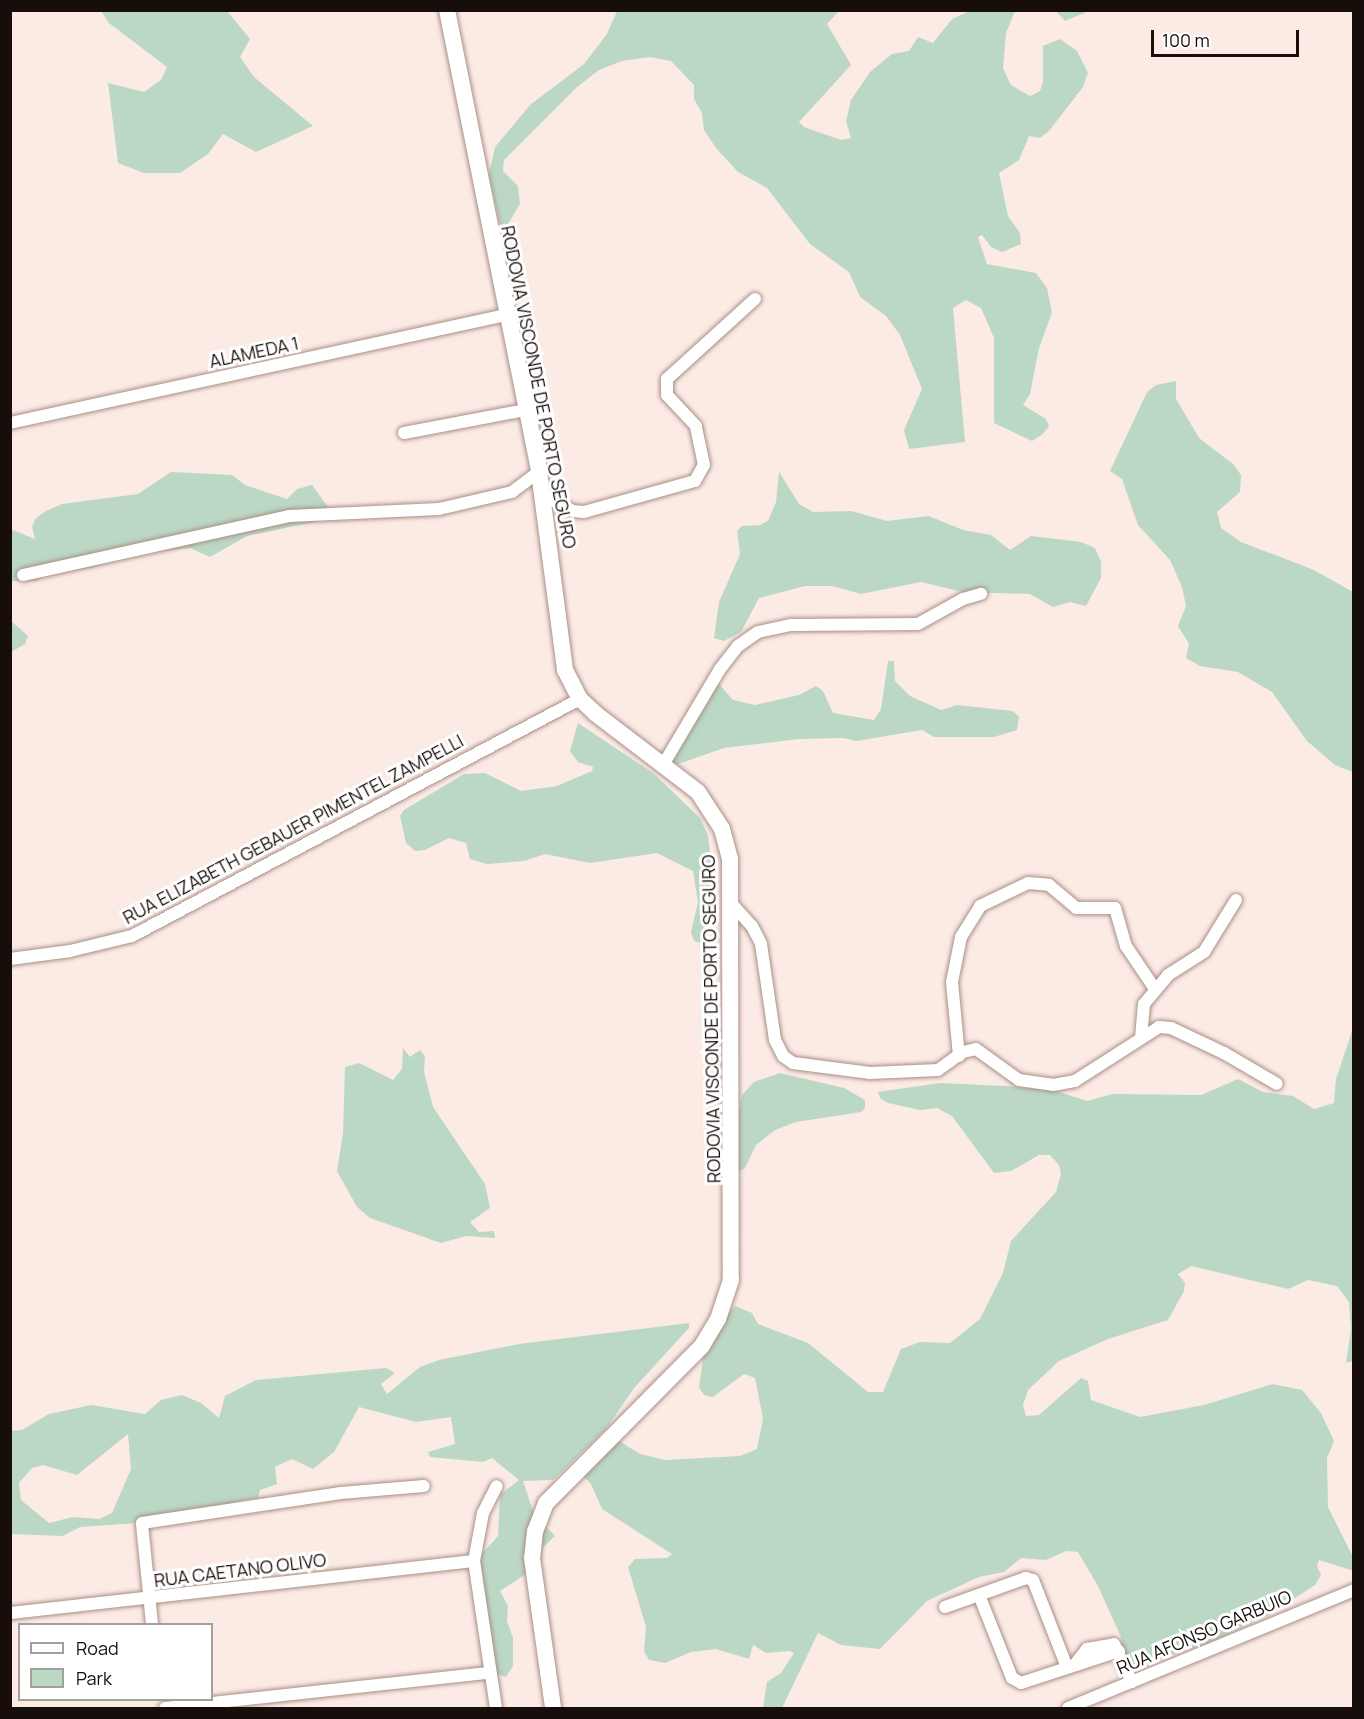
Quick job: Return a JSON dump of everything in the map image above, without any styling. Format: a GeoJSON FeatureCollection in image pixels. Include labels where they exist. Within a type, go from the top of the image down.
{"type":"FeatureCollection","features":[{"type":"Feature","properties":{"kind":"main road","name":"RODOVIA VISCONDE DE PORTO SEGURO"},"geometry":{"type":"LineString","coordinates":[[447,10],[539,472],[562,660],[580,699],[698,792],[716,816],[727,844],[731,903],[731,1280],[718,1319],[702,1346],[546,1503],[536,1531],[532,1558],[553,1708]]}},
{"type":"Feature","properties":{"kind":"street"},"geometry":{"type":"LineString","coordinates":[[543,495],[573,511],[584,512],[695,481],[704,465],[696,426],[667,395],[667,379],[755,300]]}},
{"type":"Feature","properties":{"kind":"street","name":"ALAMEDA 1"},"geometry":{"type":"LineString","coordinates":[[10,423],[506,315]]}},
{"type":"Feature","properties":{"kind":"street"},"geometry":{"type":"LineString","coordinates":[[404,433],[526,410]]}},
{"type":"Feature","properties":{"kind":"street"},"geometry":{"type":"LineString","coordinates":[[23,575],[289,516],[439,509],[512,492],[539,472]]}},
{"type":"Feature","properties":{"kind":"street"},"geometry":{"type":"LineString","coordinates":[[663,765],[720,669],[738,646],[759,632],[792,625],[918,624],[963,598],[981,594]]}},
{"type":"Feature","properties":{"kind":"street","name":"RUA ELIZABETH GEBAUER PIMENTEL ZAMPELLI"},"geometry":{"type":"LineString","coordinates":[[10,959],[70,951],[132,936],[580,699]]}},
{"type":"Feature","properties":{"kind":"street"},"geometry":{"type":"LineString","coordinates":[[959,1056],[952,982],[961,936],[980,906],[1028,883],[1046,883],[1076,908],[1115,909],[1126,946],[1155,989]]}},
{"type":"Feature","properties":{"kind":"street"},"geometry":{"type":"LineString","coordinates":[[1141,1038],[1144,1004],[1168,975],[1204,952],[1236,900]]}},
{"type":"Feature","properties":{"kind":"street"},"geometry":{"type":"LineString","coordinates":[[731,903],[753,926],[761,944],[775,1040],[783,1056],[793,1064],[828,1071],[881,1073],[938,1070],[971,1050],[981,1051],[1019,1080],[1053,1085],[1075,1081],[1160,1027],[1171,1029],[1276,1084]]}},
{"type":"Feature","properties":{"kind":"street"},"geometry":{"type":"LineString","coordinates":[[152,1623],[140,1524],[341,1493],[424,1486]]}},
{"type":"Feature","properties":{"kind":"street"},"geometry":{"type":"LineString","coordinates":[[496,1708],[474,1561],[483,1513],[497,1486]]}},
{"type":"Feature","properties":{"kind":"street","name":"RUA CAETANO OLIVO"},"geometry":{"type":"LineString","coordinates":[[10,1613],[474,1561]]}},
{"type":"Feature","properties":{"kind":"street"},"geometry":{"type":"LineString","coordinates":[[945,1607],[1026,1578],[1033,1580],[1071,1665]]}},
{"type":"Feature","properties":{"kind":"street","name":"RUA AFONSO GARBUIO"},"geometry":{"type":"LineString","coordinates":[[1068,1708],[1353,1590]]}},
{"type":"Feature","properties":{"kind":"street"},"geometry":{"type":"LineString","coordinates":[[980,1595],[1012,1678],[1027,1683],[1071,1665],[1095,1645],[1114,1644],[1132,1682]]}},
{"type":"Feature","properties":{"kind":"street"},"geometry":{"type":"LineString","coordinates":[[164,1708],[489,1673]]}},
{"type":"Feature","properties":{"kind":"green space"},"geometry":{"type":"Polygon","coordinates":[[[101,11],[227,11],[250,39],[240,57],[254,77],[313,126],[256,152],[223,134],[208,154],[180,173],[144,173],[118,163],[108,83],[144,92],[161,80],[167,67],[109,23],[101,11]]]}},
{"type":"Feature","properties":{"kind":"green space"},"geometry":{"type":"Polygon","coordinates":[[[617,11],[839,11],[827,24],[851,65],[799,122],[804,127],[841,140],[851,138],[846,121],[851,100],[870,72],[892,54],[909,51],[918,37],[933,43],[952,19],[970,11],[1015,11],[1006,33],[1003,68],[1011,85],[1030,96],[1040,91],[1043,82],[1043,46],[1060,39],[1077,51],[1088,73],[1083,87],[1049,131],[1040,138],[1029,136],[1019,160],[999,173],[1008,216],[1020,233],[1021,244],[1002,252],[991,247],[982,235],[978,237],[987,264],[1036,273],[1047,288],[1052,313],[1039,348],[1030,394],[1023,405],[1046,419],[1049,426],[1043,434],[1032,441],[994,423],[994,338],[981,308],[966,300],[953,308],[965,442],[909,449],[904,430],[922,389],[900,335],[886,316],[860,297],[849,272],[810,244],[767,188],[738,172],[716,148],[704,130],[702,113],[694,99],[694,85],[671,61],[650,57],[622,61],[599,70],[576,88],[504,160],[503,171],[518,186],[520,204],[508,224],[500,224],[489,175],[495,147],[530,105],[584,64],[607,34],[617,11]]]}},
{"type":"Feature","properties":{"kind":"green space"},"geometry":{"type":"Polygon","coordinates":[[[1056,11],[1089,11],[1065,21],[1056,11]]]}},
{"type":"Feature","properties":{"kind":"green space"},"geometry":{"type":"Polygon","coordinates":[[[1176,381],[1176,399],[1199,438],[1233,464],[1241,475],[1240,492],[1217,512],[1221,528],[1241,542],[1314,570],[1353,592],[1353,772],[1335,765],[1307,741],[1272,692],[1238,672],[1200,666],[1186,658],[1189,644],[1178,626],[1186,606],[1182,587],[1170,560],[1138,525],[1122,479],[1110,471],[1147,392],[1156,385],[1176,381]]]}},
{"type":"Feature","properties":{"kind":"green space"},"geometry":{"type":"Polygon","coordinates":[[[171,472],[232,475],[245,485],[287,499],[297,489],[312,485],[328,507],[314,522],[247,536],[210,557],[190,548],[137,554],[92,568],[48,574],[36,581],[11,581],[10,529],[35,539],[32,527],[35,519],[46,511],[62,504],[138,494],[171,472]]]}},
{"type":"Feature","properties":{"kind":"green space"},"geometry":{"type":"Polygon","coordinates":[[[779,472],[799,504],[813,512],[851,511],[887,521],[929,516],[963,530],[991,535],[1010,550],[1031,536],[1081,542],[1095,548],[1101,562],[1101,578],[1086,606],[1070,602],[1053,607],[1030,594],[963,592],[921,582],[861,594],[832,586],[805,586],[759,598],[741,632],[724,641],[714,638],[719,602],[740,554],[737,531],[742,526],[760,525],[768,521],[776,502],[779,472]]]}},
{"type":"Feature","properties":{"kind":"green space"},"geometry":{"type":"Polygon","coordinates":[[[10,620],[28,636],[25,644],[11,652],[10,620]]]}},
{"type":"Feature","properties":{"kind":"green space"},"geometry":{"type":"Polygon","coordinates":[[[888,661],[894,661],[895,681],[910,696],[941,710],[957,705],[1013,711],[1019,717],[1017,730],[994,737],[934,737],[922,730],[857,741],[843,738],[799,739],[724,748],[678,764],[670,760],[711,686],[720,685],[733,700],[755,705],[799,695],[816,686],[823,691],[833,713],[874,720],[881,709],[888,661]]]}},
{"type":"Feature","properties":{"kind":"green space"},"geometry":{"type":"Polygon","coordinates":[[[578,723],[653,773],[700,818],[708,835],[715,896],[710,931],[701,943],[694,941],[691,932],[698,902],[693,871],[657,853],[590,863],[545,854],[524,861],[487,864],[470,859],[466,843],[449,838],[425,850],[415,851],[406,843],[400,816],[404,810],[464,774],[485,773],[521,791],[557,786],[592,771],[593,767],[578,762],[570,751],[578,723]]]}},
{"type":"Feature","properties":{"kind":"green space"},"geometry":{"type":"Polygon","coordinates":[[[1353,1028],[1353,1361],[1346,1363],[1351,1329],[1349,1302],[1337,1286],[1308,1280],[1288,1289],[1191,1266],[1178,1274],[1185,1283],[1184,1291],[1168,1320],[1108,1339],[1059,1361],[1028,1390],[1023,1405],[1026,1416],[1039,1415],[1081,1378],[1088,1381],[1091,1400],[1140,1417],[1204,1405],[1273,1384],[1302,1390],[1321,1413],[1334,1441],[1327,1458],[1328,1507],[1353,1557],[1354,1571],[1319,1560],[1317,1566],[1321,1575],[1315,1585],[1269,1615],[1208,1643],[1164,1657],[1141,1660],[1130,1669],[1124,1666],[1121,1637],[1098,1586],[1078,1552],[1066,1551],[1046,1560],[1021,1558],[1004,1572],[979,1577],[927,1601],[880,1649],[841,1645],[818,1633],[782,1708],[763,1708],[767,1682],[781,1673],[794,1653],[789,1651],[766,1653],[753,1645],[749,1659],[716,1649],[691,1652],[665,1663],[649,1660],[644,1651],[646,1627],[628,1567],[635,1559],[667,1558],[672,1554],[602,1509],[591,1484],[582,1475],[614,1438],[640,1454],[665,1460],[740,1456],[757,1449],[763,1419],[755,1378],[744,1374],[713,1397],[704,1395],[699,1387],[704,1353],[719,1324],[735,1306],[752,1313],[758,1324],[808,1343],[868,1392],[883,1392],[901,1349],[920,1342],[950,1343],[980,1319],[1003,1273],[1011,1241],[1056,1192],[1061,1174],[1059,1165],[1050,1155],[1039,1155],[1011,1171],[994,1173],[952,1116],[937,1108],[920,1110],[888,1103],[880,1098],[878,1092],[940,1083],[1053,1090],[1087,1101],[1113,1094],[1201,1095],[1238,1079],[1263,1092],[1293,1096],[1314,1109],[1334,1103],[1336,1079],[1353,1028]]]}},
{"type":"Feature","properties":{"kind":"green space"},"geometry":{"type":"Polygon","coordinates":[[[403,1048],[410,1057],[420,1050],[425,1056],[424,1072],[433,1107],[485,1184],[490,1208],[470,1222],[479,1232],[494,1231],[495,1238],[466,1236],[441,1243],[370,1218],[357,1207],[337,1171],[343,1133],[345,1067],[359,1063],[393,1080],[402,1069],[403,1048]]]}},
{"type":"Feature","properties":{"kind":"green space"},"geometry":{"type":"Polygon","coordinates":[[[780,1073],[844,1088],[865,1100],[865,1108],[861,1112],[796,1122],[775,1130],[756,1145],[745,1168],[735,1174],[732,1148],[742,1095],[754,1082],[780,1073]]]}},
{"type":"Feature","properties":{"kind":"green space"},"geometry":{"type":"Polygon","coordinates":[[[689,1323],[689,1328],[635,1387],[605,1430],[553,1480],[523,1481],[534,1514],[555,1536],[542,1548],[541,1564],[500,1591],[508,1606],[507,1621],[513,1638],[513,1666],[506,1677],[496,1674],[477,1559],[498,1536],[500,1495],[519,1480],[492,1458],[483,1462],[430,1457],[428,1452],[455,1444],[451,1417],[416,1422],[359,1407],[334,1452],[313,1469],[292,1459],[275,1467],[277,1484],[260,1490],[258,1498],[242,1500],[208,1518],[80,1527],[63,1536],[11,1534],[10,1431],[22,1430],[49,1414],[91,1405],[145,1414],[161,1400],[182,1395],[201,1403],[219,1418],[225,1396],[256,1380],[386,1368],[395,1373],[381,1384],[387,1394],[420,1367],[439,1360],[519,1344],[689,1323]],[[128,1434],[77,1475],[43,1465],[32,1468],[19,1483],[21,1500],[49,1523],[73,1517],[99,1519],[112,1513],[131,1469],[128,1434]]]}}]}
